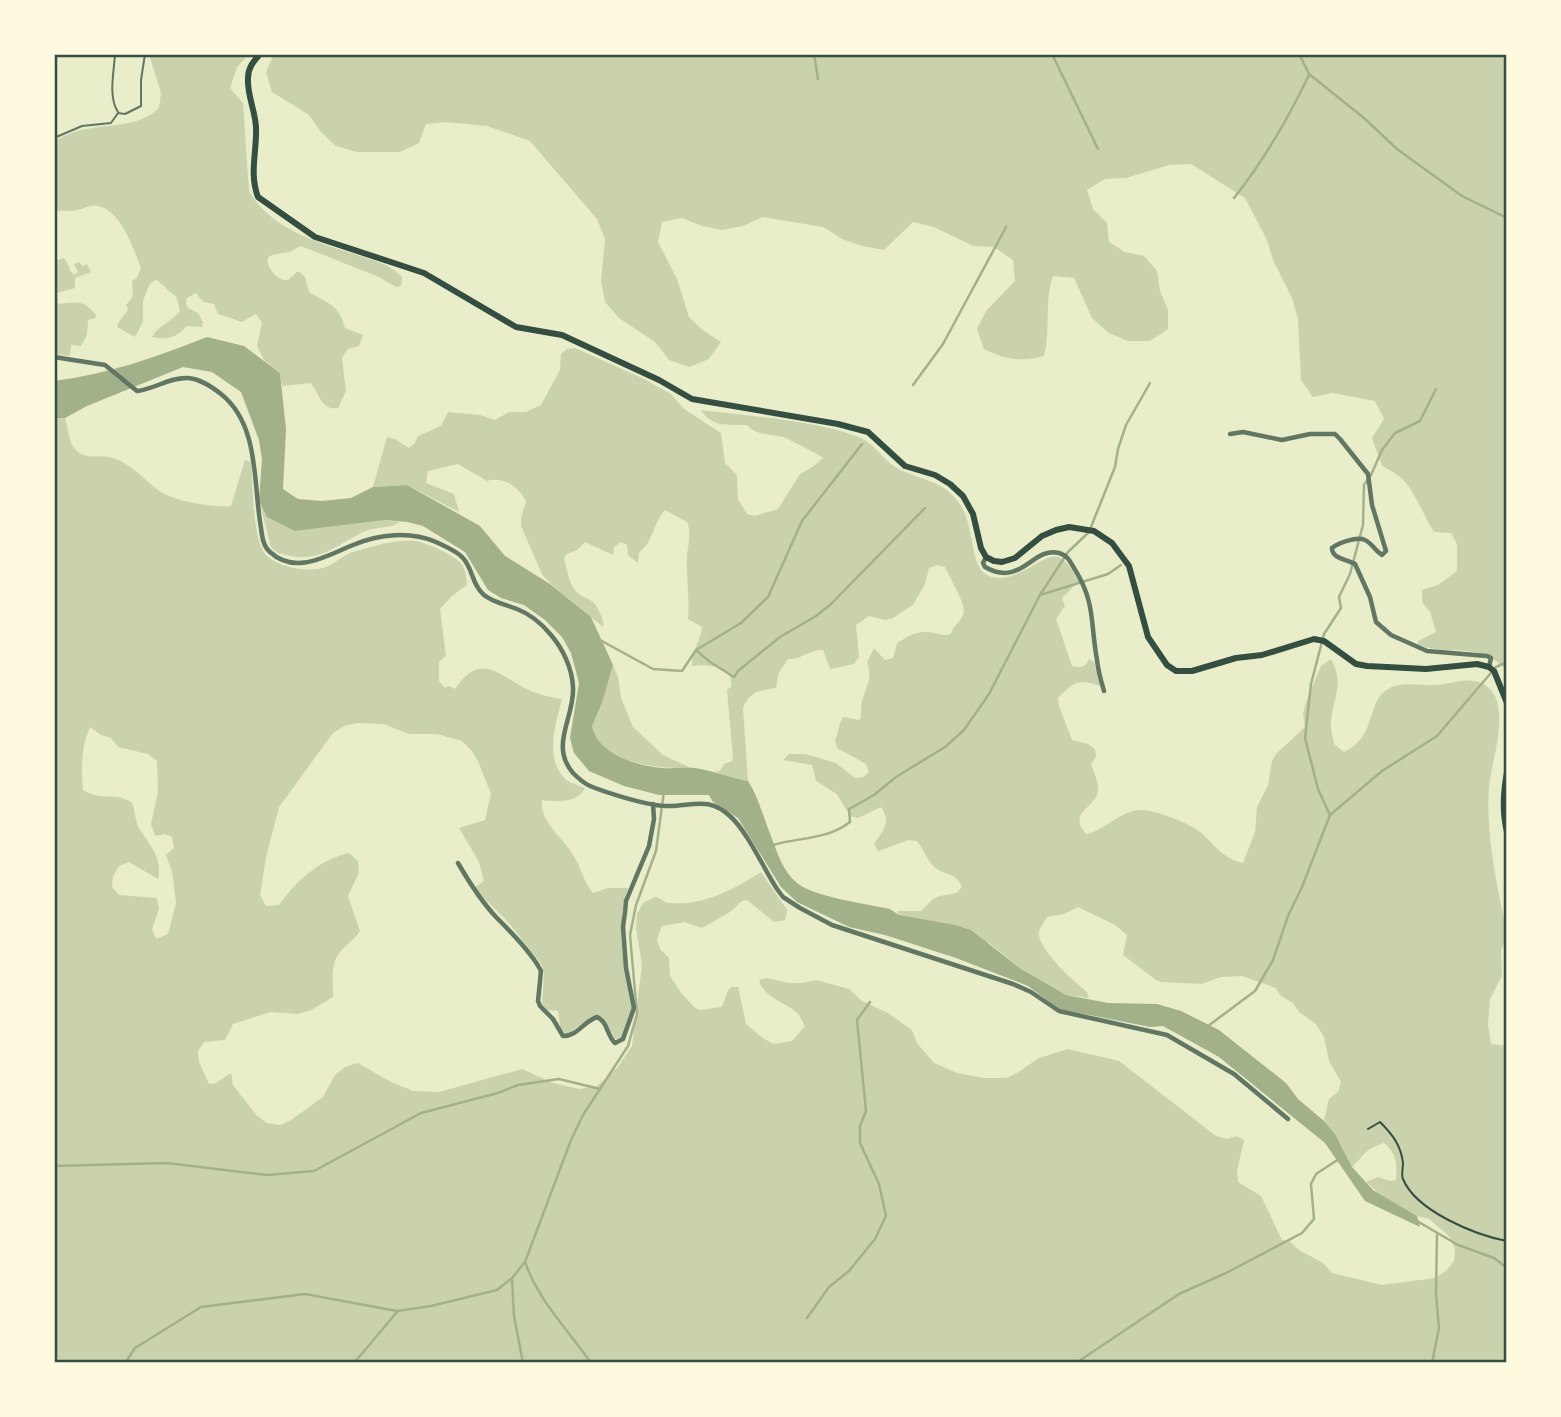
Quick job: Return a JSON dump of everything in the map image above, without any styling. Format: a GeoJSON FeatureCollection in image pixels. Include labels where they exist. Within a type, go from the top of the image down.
{"type":"FeatureCollection","features":[{"type":"Feature","properties":{"kind":"main road"},"geometry":{"type":"LineString","coordinates":[[260,54],[250,66],[248,76],[248,93],[256,124],[252,173],[254,187],[258,197],[315,237],[424,274],[516,327],[562,335],[659,380],[692,399],[838,424],[868,432],[905,466],[935,475],[963,496],[973,514],[981,548],[986,557],[1002,562],[1015,558],[1042,536],[1056,530],[1069,527],[1094,531],[1112,543],[1129,566],[1148,637],[1167,665],[1176,671],[1192,671],[1236,658],[1262,655],[1314,639],[1324,641],[1356,664],[1367,666],[1426,669],[1477,664],[1489,667],[1494,671],[1507,703]]}},
{"type":"Feature","properties":{"kind":"main road"},"geometry":{"type":"LineString","coordinates":[[1507,772],[1503,790],[1503,817],[1507,832]]}},
{"type":"Feature","properties":{"kind":"street"},"geometry":{"type":"LineString","coordinates":[[54,357],[105,365],[134,390],[188,378],[200,381],[228,400],[244,424],[256,475],[256,500],[264,543],[267,550],[275,556],[303,563],[317,562],[375,538],[402,535],[435,542],[463,558],[481,593],[492,601],[529,615],[543,626],[560,647],[569,667],[573,688],[563,730],[562,749],[571,771],[588,785],[666,806],[704,803],[726,813],[741,828],[783,897],[827,922],[849,932],[1013,984],[1031,992],[1059,1011],[1167,1035],[1234,1074],[1288,1119]]}},
{"type":"Feature","properties":{"kind":"street"},"geometry":{"type":"LineString","coordinates":[[1230,434],[1242,432],[1282,440],[1310,434],[1335,434],[1368,474],[1372,505],[1386,551],[1382,555],[1378,554],[1361,538],[1337,544],[1332,548],[1332,552],[1355,564],[1370,597],[1376,622],[1391,635],[1427,651],[1487,656],[1491,658],[1489,667]]}},
{"type":"Feature","properties":{"kind":"street"},"geometry":{"type":"LineString","coordinates":[[986,557],[983,563],[985,567],[1006,573],[1017,571],[1047,553],[1059,553],[1068,558],[1084,585],[1093,614],[1096,659],[1104,691]]}},
{"type":"Feature","properties":{"kind":"street"},"geometry":{"type":"LineString","coordinates":[[458,863],[474,890],[495,916],[514,933],[539,967],[540,1006],[553,1019],[559,1033],[563,1036],[573,1034],[597,1017],[604,1022],[615,1044],[623,1040],[634,1009],[626,968],[623,927],[626,901],[649,846],[656,804]]}},
{"type":"Feature","properties":{"kind":"lane"},"geometry":{"type":"LineString","coordinates":[[115,54],[113,106],[118,113],[125,114],[141,106],[145,54]]}},
{"type":"Feature","properties":{"kind":"lane"},"geometry":{"type":"LineString","coordinates":[[54,138],[82,126],[111,123],[118,113]]}},
{"type":"Feature","properties":{"kind":"path"},"geometry":{"type":"LineString","coordinates":[[1368,1129],[1380,1122],[1395,1137],[1403,1162],[1402,1178],[1421,1203],[1483,1236],[1507,1241]]}},
{"type":"Feature","properties":{"kind":"shaded area"},"geometry":{"type":"Polygon","coordinates":[[[149,54],[249,54],[237,67],[230,88],[243,103],[249,191],[269,215],[295,232],[380,262],[402,277],[401,286],[396,287],[379,277],[301,246],[268,259],[272,272],[283,280],[288,280],[298,271],[305,277],[309,292],[336,309],[345,328],[363,335],[359,346],[348,349],[342,358],[346,391],[338,408],[328,407],[311,383],[282,386],[280,373],[264,360],[257,346],[262,323],[256,314],[242,322],[218,314],[214,304],[203,302],[196,293],[187,298],[186,303],[188,308],[198,313],[203,322],[202,327],[187,326],[171,337],[152,337],[180,311],[176,296],[155,280],[149,285],[143,301],[143,322],[135,337],[117,327],[133,296],[132,281],[137,278],[141,268],[125,232],[113,215],[98,206],[74,211],[54,211],[54,141],[82,130],[134,122],[159,108],[161,93],[149,54]]]}},
{"type":"Feature","properties":{"kind":"shaded area"},"geometry":{"type":"Polygon","coordinates":[[[274,54],[1507,54],[1507,671],[1497,661],[1476,652],[1418,645],[1418,641],[1436,632],[1430,612],[1422,602],[1422,590],[1438,585],[1457,571],[1457,544],[1451,533],[1434,532],[1406,483],[1397,474],[1382,466],[1372,438],[1384,419],[1375,401],[1333,393],[1313,397],[1301,380],[1298,319],[1267,240],[1245,198],[1191,164],[1169,165],[1126,178],[1105,179],[1087,190],[1093,209],[1107,223],[1109,242],[1125,252],[1144,256],[1157,271],[1160,291],[1168,310],[1168,329],[1150,341],[1128,341],[1109,333],[1092,318],[1074,278],[1053,276],[1044,356],[1013,359],[984,349],[977,329],[986,311],[1015,281],[1013,260],[994,247],[973,246],[934,227],[913,222],[884,250],[842,239],[823,227],[762,217],[743,226],[722,230],[682,218],[662,222],[658,242],[677,279],[689,317],[721,342],[709,359],[689,367],[669,360],[655,342],[619,318],[605,302],[601,281],[605,239],[597,219],[530,141],[487,126],[446,122],[426,124],[419,143],[400,152],[357,152],[336,146],[321,132],[309,115],[272,92],[266,72],[274,54]]]}},
{"type":"Feature","properties":{"kind":"shaded area"},"geometry":{"type":"Polygon","coordinates":[[[64,258],[74,275],[78,272],[74,264],[79,262],[82,266],[87,264],[91,272],[75,278],[75,288],[57,293],[58,304],[83,304],[96,315],[88,320],[87,335],[81,346],[71,345],[70,356],[54,354],[54,261],[64,258]]]}},
{"type":"Feature","properties":{"kind":"shaded area"},"geometry":{"type":"Polygon","coordinates":[[[207,337],[244,346],[280,373],[286,429],[283,489],[298,499],[322,501],[351,498],[373,487],[407,485],[480,526],[505,556],[550,584],[591,617],[613,665],[592,726],[595,736],[610,751],[641,765],[695,768],[748,781],[784,868],[805,888],[828,896],[890,909],[899,915],[971,930],[1021,969],[1066,995],[1108,1003],[1157,1004],[1181,1011],[1219,1030],[1286,1083],[1298,1099],[1335,1134],[1352,1167],[1373,1190],[1417,1216],[1420,1227],[1365,1201],[1325,1143],[1219,1057],[1163,1026],[1150,1027],[1059,1009],[1028,986],[956,958],[885,935],[849,927],[797,902],[781,887],[738,818],[713,802],[709,795],[659,795],[624,786],[589,771],[574,753],[570,738],[579,683],[571,653],[562,637],[524,605],[501,598],[488,590],[465,552],[423,526],[385,520],[295,531],[267,517],[259,500],[262,459],[259,440],[241,392],[212,372],[183,367],[87,406],[65,418],[54,418],[54,381],[132,364],[207,337]]]}},
{"type":"Feature","properties":{"kind":"shaded area"},"geometry":{"type":"Polygon","coordinates":[[[575,348],[642,378],[671,394],[684,409],[721,433],[725,463],[737,475],[738,499],[747,514],[755,516],[778,509],[800,474],[823,458],[783,437],[759,433],[747,425],[715,422],[701,410],[822,426],[865,440],[895,467],[950,492],[966,518],[979,567],[994,578],[1015,575],[1052,557],[1065,561],[1079,581],[1062,598],[1065,606],[1056,619],[1072,666],[1083,666],[1089,659],[1094,662],[1100,686],[1086,682],[1076,683],[1058,698],[1072,740],[1088,744],[1095,749],[1096,757],[1091,764],[1098,791],[1079,821],[1086,834],[1125,814],[1145,810],[1188,825],[1200,832],[1224,855],[1243,863],[1255,832],[1257,807],[1268,785],[1272,761],[1305,727],[1303,714],[1306,702],[1321,666],[1331,659],[1338,684],[1331,730],[1334,744],[1344,752],[1362,738],[1376,702],[1388,689],[1405,684],[1436,685],[1472,681],[1491,690],[1499,709],[1499,720],[1490,779],[1489,814],[1492,853],[1506,939],[1501,951],[1502,976],[1490,999],[1488,1025],[1491,1044],[1507,1046],[1507,1363],[54,1363],[54,418],[65,418],[71,443],[79,453],[117,460],[164,494],[193,503],[231,506],[245,460],[251,462],[258,538],[267,556],[284,565],[305,569],[323,568],[356,551],[385,543],[408,541],[433,547],[459,561],[467,585],[440,609],[446,656],[439,662],[439,681],[445,688],[449,686],[455,689],[464,677],[482,668],[499,673],[533,692],[562,699],[553,740],[555,761],[565,779],[585,788],[572,799],[542,800],[544,815],[572,853],[593,893],[608,888],[628,888],[623,904],[621,930],[624,966],[633,1006],[622,1037],[615,1039],[604,1019],[595,1015],[565,1033],[560,1027],[558,1011],[547,1010],[542,1004],[542,965],[509,923],[474,888],[484,881],[479,862],[459,828],[485,820],[491,794],[471,750],[462,741],[437,734],[409,734],[384,724],[357,723],[344,726],[333,733],[279,807],[266,857],[260,895],[266,906],[279,905],[301,880],[318,866],[349,853],[358,861],[359,873],[348,896],[360,931],[337,957],[333,973],[333,997],[298,1014],[271,1012],[233,1024],[225,1040],[204,1042],[198,1051],[199,1062],[209,1084],[216,1083],[231,1073],[233,1085],[257,1116],[267,1123],[280,1125],[291,1120],[323,1097],[335,1075],[345,1067],[358,1063],[413,1091],[439,1092],[522,1069],[553,1083],[579,1089],[597,1086],[618,1067],[632,1046],[642,965],[636,928],[637,914],[643,903],[655,897],[670,903],[706,899],[761,872],[787,910],[785,920],[774,922],[747,900],[702,928],[684,922],[662,926],[657,939],[660,949],[669,958],[670,976],[695,1008],[700,1010],[721,1007],[731,987],[738,987],[746,1024],[774,1044],[792,1041],[805,1026],[794,1011],[766,992],[759,980],[767,978],[802,983],[816,980],[849,989],[862,1001],[888,1013],[912,1030],[917,1043],[934,1063],[957,1073],[984,1078],[1006,1078],[1039,1058],[1068,1049],[1119,1061],[1216,1136],[1227,1139],[1236,1136],[1244,1140],[1237,1171],[1238,1182],[1261,1196],[1282,1240],[1289,1241],[1299,1250],[1323,1263],[1332,1273],[1382,1285],[1435,1278],[1446,1271],[1454,1261],[1455,1249],[1449,1236],[1429,1219],[1417,1216],[1381,1195],[1366,1182],[1378,1177],[1396,1180],[1395,1159],[1384,1143],[1368,1150],[1352,1167],[1335,1134],[1324,1121],[1329,1099],[1338,1092],[1341,1082],[1329,1061],[1324,1037],[1316,1024],[1281,996],[1276,988],[1242,976],[1221,977],[1202,984],[1156,980],[1123,955],[1127,935],[1115,925],[1078,907],[1064,914],[1047,917],[1039,932],[1050,956],[1087,992],[1089,998],[1066,995],[1021,969],[989,943],[899,915],[897,911],[921,911],[933,899],[957,893],[962,887],[960,882],[934,867],[917,841],[909,840],[878,851],[874,844],[886,822],[881,807],[858,818],[850,816],[837,794],[816,781],[812,765],[783,760],[789,754],[805,754],[836,763],[855,778],[863,777],[869,772],[866,764],[837,748],[835,740],[840,723],[843,717],[860,720],[861,704],[869,678],[867,662],[874,648],[885,660],[893,658],[897,643],[923,632],[951,634],[962,618],[964,611],[961,598],[945,567],[937,565],[929,568],[925,584],[913,605],[893,618],[885,620],[869,616],[856,625],[859,657],[854,664],[830,669],[823,650],[788,659],[779,672],[776,688],[760,691],[748,698],[743,708],[748,781],[714,772],[720,771],[724,764],[733,758],[727,690],[731,687],[731,680],[724,670],[718,667],[692,666],[702,627],[688,619],[687,522],[665,510],[648,543],[639,552],[638,563],[628,555],[627,545],[621,542],[614,547],[613,555],[585,542],[577,550],[567,554],[564,558],[571,583],[578,593],[597,606],[603,627],[542,574],[521,526],[526,502],[520,492],[510,484],[499,480],[487,481],[458,464],[428,471],[426,483],[454,494],[459,512],[407,485],[373,487],[387,437],[409,448],[418,436],[441,426],[448,412],[480,415],[495,420],[509,412],[526,412],[541,405],[560,370],[561,354],[567,349],[575,348]],[[90,727],[82,758],[83,790],[90,794],[126,799],[132,803],[138,826],[157,857],[158,879],[129,862],[119,866],[113,876],[112,887],[119,895],[157,898],[159,909],[152,929],[156,939],[168,934],[176,903],[172,871],[166,855],[174,848],[172,837],[165,834],[155,836],[151,824],[158,792],[157,761],[148,754],[118,747],[111,738],[90,727]]]}},
{"type":"Feature","properties":{"kind":"shaded area"},"geometry":{"type":"Polygon","coordinates":[[[259,500],[295,531],[385,520],[400,522],[363,532],[320,554],[291,556],[271,547],[259,500]]]}},
{"type":"Feature","properties":{"kind":"shaded area"},"geometry":{"type":"Polygon","coordinates":[[[613,665],[621,698],[633,727],[663,755],[691,768],[632,762],[606,749],[596,739],[591,726],[603,700],[613,665]]]}},
{"type":"Feature","properties":{"kind":"waterway"},"geometry":{"type":"LineString","coordinates":[[814,54],[818,79]]}},
{"type":"Feature","properties":{"kind":"waterway"},"geometry":{"type":"LineString","coordinates":[[1052,54],[1098,149]]}},
{"type":"Feature","properties":{"kind":"waterway"},"geometry":{"type":"LineString","coordinates":[[1299,54],[1309,74],[1364,118],[1397,149],[1462,196],[1507,218]]}},
{"type":"Feature","properties":{"kind":"waterway"},"geometry":{"type":"LineString","coordinates":[[1234,198],[1275,139],[1309,75]]}},
{"type":"Feature","properties":{"kind":"waterway"},"geometry":{"type":"LineString","coordinates":[[913,385],[943,344],[1006,227]]}},
{"type":"Feature","properties":{"kind":"waterway"},"geometry":{"type":"LineString","coordinates":[[773,845],[822,835],[841,828],[850,822],[849,809],[945,747],[964,730],[989,694],[1040,595],[1068,552],[1089,532],[1115,467],[1126,425],[1150,383]]}},
{"type":"Feature","properties":{"kind":"waterway"},"geometry":{"type":"LineString","coordinates":[[1330,815],[1318,789],[1305,738],[1311,684],[1324,634],[1341,608],[1339,597],[1350,574],[1363,525],[1364,485],[1382,450],[1395,433],[1420,421],[1436,389]]}},
{"type":"Feature","properties":{"kind":"waterway"},"geometry":{"type":"LineString","coordinates":[[600,640],[653,669],[682,671],[696,650],[741,623],[768,597],[802,521],[862,444]]}},
{"type":"Feature","properties":{"kind":"waterway"},"geometry":{"type":"LineString","coordinates":[[696,650],[734,677],[780,637],[831,604],[925,508]]}},
{"type":"Feature","properties":{"kind":"waterway"},"geometry":{"type":"LineString","coordinates":[[1040,595],[1108,574],[1121,565]]}},
{"type":"Feature","properties":{"kind":"waterway"},"geometry":{"type":"LineString","coordinates":[[1208,1026],[1255,991],[1273,960],[1288,916],[1330,815],[1382,771],[1437,736],[1496,667],[1507,662]]}},
{"type":"Feature","properties":{"kind":"waterway"},"geometry":{"type":"LineString","coordinates":[[125,1363],[135,1348],[201,1307],[305,1294],[397,1311],[497,1290],[512,1278],[525,1262],[583,1115],[628,1046],[637,1014],[630,935],[636,905],[656,851],[664,791]]}},
{"type":"Feature","properties":{"kind":"waterway"},"geometry":{"type":"LineString","coordinates":[[807,1318],[829,1287],[849,1271],[875,1239],[886,1216],[879,1184],[860,1143],[860,1126],[866,1111],[857,1020],[870,1002]]}},
{"type":"Feature","properties":{"kind":"waterway"},"geometry":{"type":"LineString","coordinates":[[54,1166],[167,1163],[267,1175],[314,1171],[421,1113],[498,1093],[518,1085],[559,1079],[600,1089]]}},
{"type":"Feature","properties":{"kind":"waterway"},"geometry":{"type":"LineString","coordinates":[[1076,1363],[1179,1294],[1302,1233],[1314,1219],[1311,1184],[1316,1174],[1339,1159]]}},
{"type":"Feature","properties":{"kind":"waterway"},"geometry":{"type":"LineString","coordinates":[[1417,1221],[1458,1245],[1494,1258],[1507,1268]]}},
{"type":"Feature","properties":{"kind":"waterway"},"geometry":{"type":"LineString","coordinates":[[1432,1363],[1439,1328],[1436,1294],[1437,1234]]}},
{"type":"Feature","properties":{"kind":"waterway"},"geometry":{"type":"LineString","coordinates":[[525,1262],[546,1302],[591,1363]]}},
{"type":"Feature","properties":{"kind":"waterway"},"geometry":{"type":"LineString","coordinates":[[512,1280],[514,1316],[523,1363]]}},
{"type":"Feature","properties":{"kind":"waterway"},"geometry":{"type":"LineString","coordinates":[[354,1363],[397,1312]]}}]}
